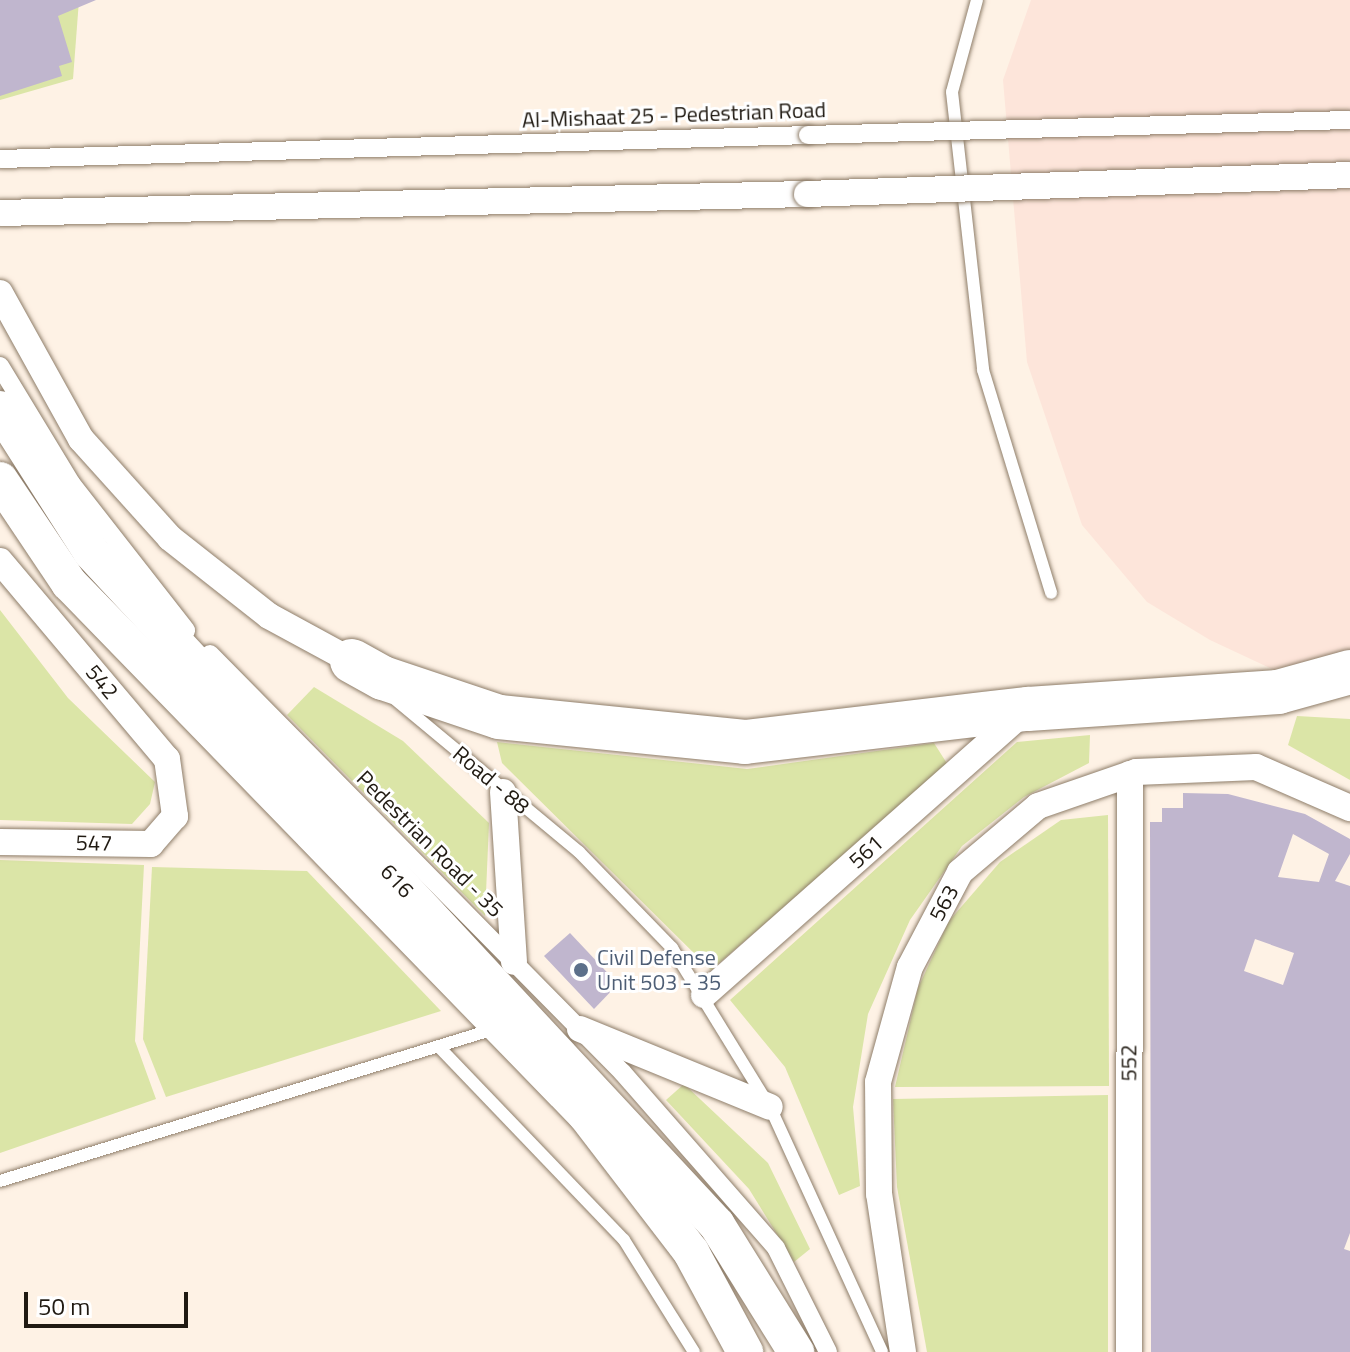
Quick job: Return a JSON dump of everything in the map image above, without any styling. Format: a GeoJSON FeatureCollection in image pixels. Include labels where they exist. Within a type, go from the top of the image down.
{"type":"FeatureCollection","features":[{"type":"Feature","properties":{"kind":"highway"},"geometry":{"type":"LineString","coordinates":[[352,661],[499,717],[745,742],[1028,709],[1278,692],[1350,672]]}},
{"type":"Feature","properties":{"kind":"main road","name":"616"},"geometry":{"type":"LineString","coordinates":[[0,409],[91,552],[717,1225],[796,1352]]}},
{"type":"Feature","properties":{"kind":"main road","name":"616"},"geometry":{"type":"LineString","coordinates":[[0,480],[69,583],[498,1028],[586,1115],[691,1252],[745,1352]]}},
{"type":"Feature","properties":{"kind":"street","name":"Al-Mishaat 25 - Pedestrian Road"},"geometry":{"type":"LineString","coordinates":[[0,159],[1350,120]]}},
{"type":"Feature","properties":{"kind":"street"},"geometry":{"type":"LineString","coordinates":[[0,213],[383,208],[1350,175]]}},
{"type":"Feature","properties":{"kind":"street","name":"Road - 88"},"geometry":{"type":"LineString","coordinates":[[0,293],[81,439],[170,538],[269,616],[352,661]]}},
{"type":"Feature","properties":{"kind":"street","name":"Pedestrian Road - 35"},"geometry":{"type":"LineString","coordinates":[[0,366],[71,483],[184,628],[580,1029],[776,1248],[828,1352]]}},
{"type":"Feature","properties":{"kind":"street","name":"542"},"geometry":{"type":"LineString","coordinates":[[0,561],[167,759],[175,816]]}},
{"type":"Feature","properties":{"kind":"street","name":"561"},"geometry":{"type":"LineString","coordinates":[[704,995],[1028,709]]}},
{"type":"Feature","properties":{"kind":"street","name":"563"},"geometry":{"type":"LineString","coordinates":[[903,1352],[879,1194],[878,1082],[910,967],[960,872],[1038,806],[1130,774],[1256,767],[1350,808]]}},
{"type":"Feature","properties":{"kind":"street","name":"552"},"geometry":{"type":"LineString","coordinates":[[1129,1352],[1130,774]]}},
{"type":"Feature","properties":{"kind":"street"},"geometry":{"type":"LineString","coordinates":[[503,792],[514,962]]}},
{"type":"Feature","properties":{"kind":"street","name":"547"},"geometry":{"type":"LineString","coordinates":[[0,842],[151,844],[175,816]]}},
{"type":"Feature","properties":{"kind":"street"},"geometry":{"type":"LineString","coordinates":[[580,1029],[770,1107]]}},
{"type":"Feature","properties":{"kind":"lane"},"geometry":{"type":"LineString","coordinates":[[977,0],[952,92],[983,370],[1051,593]]}},
{"type":"Feature","properties":{"kind":"lane","name":"Road - 88"},"geometry":{"type":"LineString","coordinates":[[352,661],[503,792],[579,852],[672,948],[704,995],[770,1107],[882,1352]]}},
{"type":"Feature","properties":{"kind":"lane"},"geometry":{"type":"LineString","coordinates":[[0,1181],[498,1028]]}},
{"type":"Feature","properties":{"kind":"lane"},"geometry":{"type":"LineString","coordinates":[[439,1047],[624,1240],[694,1352]]}},
{"type":"Feature","properties":{"kind":"shaded area"},"geometry":{"type":"Polygon","coordinates":[[[1031,0],[1350,0],[1350,654],[1283,674],[1210,640],[1147,602],[1082,525],[1027,362],[1003,80],[1031,0]]]}},
{"type":"Feature","properties":{"kind":"green space"},"geometry":{"type":"Polygon","coordinates":[[[0,0],[79,0],[73,79],[0,100],[0,0]]]}},
{"type":"Feature","properties":{"kind":"green space"},"geometry":{"type":"Polygon","coordinates":[[[0,610],[68,698],[155,782],[150,804],[132,824],[0,820],[0,610]]]}},
{"type":"Feature","properties":{"kind":"green space"},"geometry":{"type":"Polygon","coordinates":[[[314,687],[403,741],[489,823],[485,916],[287,715],[314,687]]]}},
{"type":"Feature","properties":{"kind":"green space"},"geometry":{"type":"Polygon","coordinates":[[[1297,716],[1350,719],[1350,780],[1288,745],[1297,716]]]}},
{"type":"Feature","properties":{"kind":"green space"},"geometry":{"type":"Polygon","coordinates":[[[1090,735],[1089,763],[1024,797],[962,846],[910,920],[868,1014],[853,1107],[860,1186],[839,1195],[785,1067],[730,1000],[1017,742],[1090,735]]]}},
{"type":"Feature","properties":{"kind":"green space"},"geometry":{"type":"Polygon","coordinates":[[[497,742],[747,769],[934,743],[948,765],[711,970],[502,763],[497,742]]]}},
{"type":"Feature","properties":{"kind":"green space"},"geometry":{"type":"Polygon","coordinates":[[[1108,815],[1109,1086],[895,1087],[918,988],[949,921],[1000,862],[1061,820],[1108,815]]]}},
{"type":"Feature","properties":{"kind":"green space"},"geometry":{"type":"Polygon","coordinates":[[[0,860],[144,865],[135,1041],[156,1099],[0,1153],[0,860]]]}},
{"type":"Feature","properties":{"kind":"green space"},"geometry":{"type":"Polygon","coordinates":[[[152,867],[307,871],[441,1011],[166,1097],[143,1039],[152,867]]]}},
{"type":"Feature","properties":{"kind":"green space"},"geometry":{"type":"Polygon","coordinates":[[[684,1084],[768,1163],[810,1249],[794,1262],[749,1189],[666,1100],[684,1084]]]}},
{"type":"Feature","properties":{"kind":"green space"},"geometry":{"type":"Polygon","coordinates":[[[1108,1095],[1108,1352],[927,1352],[897,1187],[893,1099],[1108,1095]]]}},
{"type":"Feature","properties":{"kind":"building"},"geometry":{"type":"Polygon","coordinates":[[[0,0],[96,0],[58,16],[72,62],[59,66],[62,76],[0,96],[0,0]]]}},
{"type":"Feature","properties":{"kind":"building"},"geometry":{"type":"Polygon","coordinates":[[[1183,793],[1228,794],[1305,814],[1350,839],[1350,854],[1335,881],[1350,886],[1350,1233],[1344,1249],[1350,1251],[1350,1352],[1151,1352],[1150,822],[1162,822],[1162,808],[1183,808],[1183,793]],[[1293,834],[1278,877],[1319,882],[1329,854],[1293,834]],[[1255,939],[1244,971],[1283,985],[1294,953],[1255,939]]]}},
{"type":"Feature","properties":{"kind":"building","name":"Civil Defense Unit 503 - 35"},"geometry":{"type":"Polygon","coordinates":[[[570,933],[618,984],[594,1009],[544,956],[570,933]]]}},
{"type":"Feature","properties":{"kind":"place","name":"Civil Defense Unit 503 - 35"},"geometry":{"type":"Point","coordinates":[581,970]}}]}
